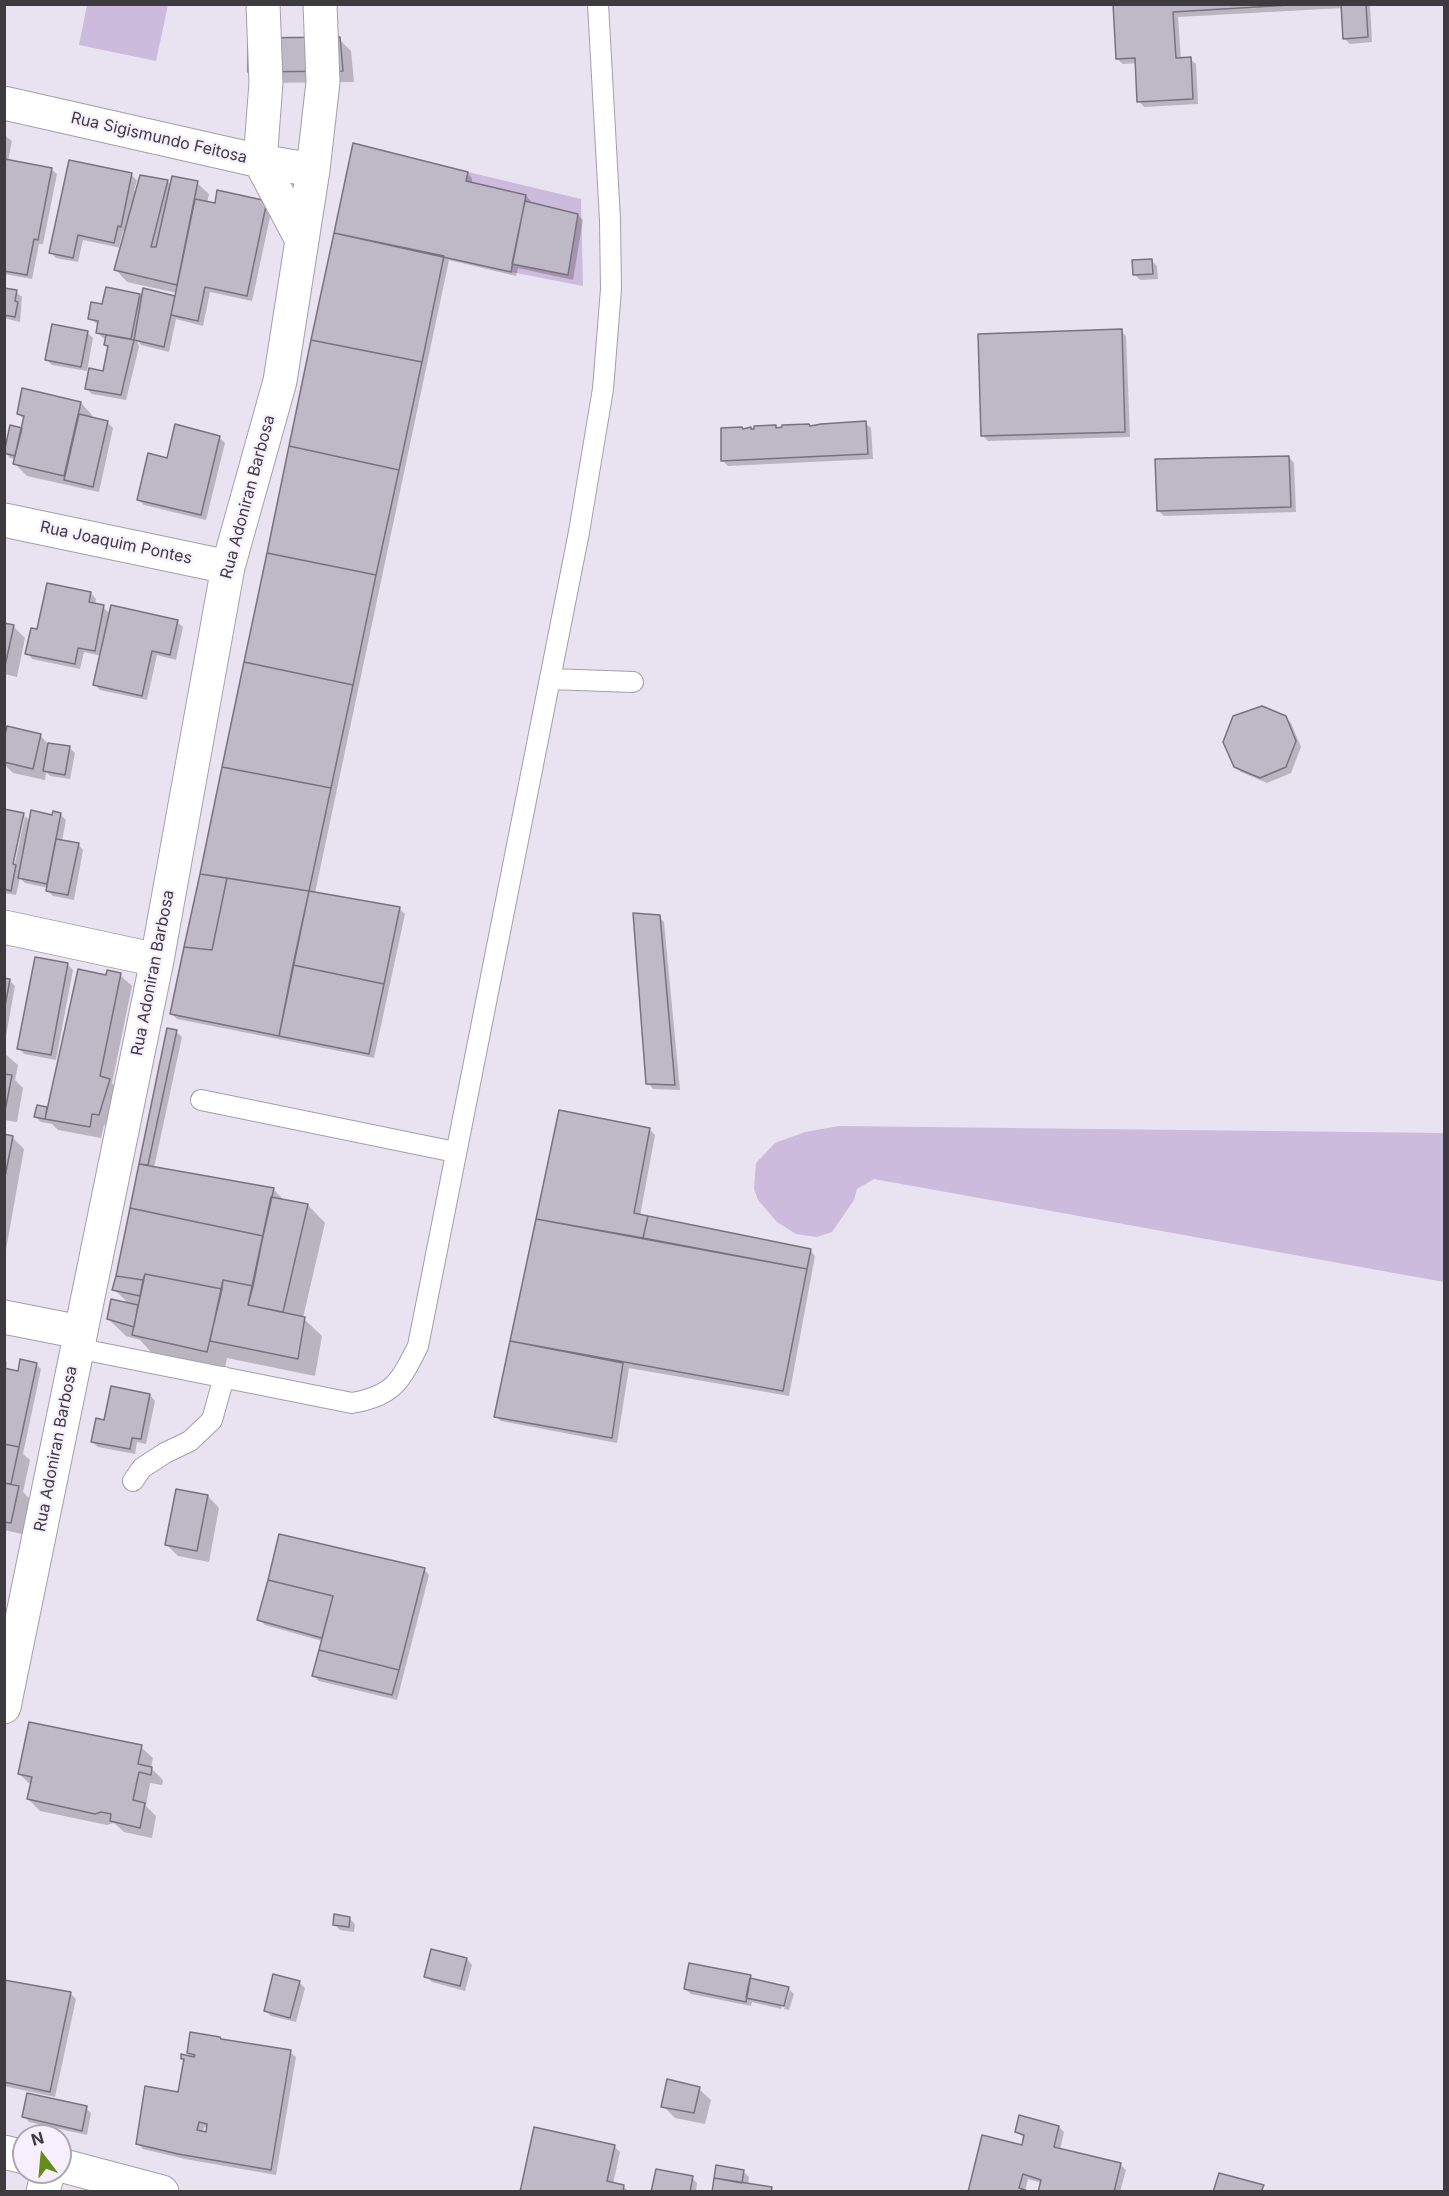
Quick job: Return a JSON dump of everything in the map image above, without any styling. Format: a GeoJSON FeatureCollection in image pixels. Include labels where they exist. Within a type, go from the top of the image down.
{"type":"FeatureCollection","features":[{"type":"Feature","properties":{"kind":"street"},"geometry":{"type":"LineString","coordinates":[[263,4],[266,83],[261,161],[302,240]]}},
{"type":"Feature","properties":{"kind":"street","name":"Rua Adoniran Barbosa"},"geometry":{"type":"LineString","coordinates":[[4,1707],[157,960],[228,567],[279,381],[313,170],[323,82],[320,4]]}},
{"type":"Feature","properties":{"kind":"street","name":"Rua Sigismundo Feitosa"},"geometry":{"type":"LineString","coordinates":[[4,103],[261,161],[313,170]]}},
{"type":"Feature","properties":{"kind":"street","name":"Rua Joaquim Pontes"},"geometry":{"type":"LineString","coordinates":[[4,520],[228,567]]}},
{"type":"Feature","properties":{"kind":"street"},"geometry":{"type":"LineString","coordinates":[[4,927],[157,960]]}},
{"type":"Feature","properties":{"kind":"street"},"geometry":{"type":"LineString","coordinates":[[4,1317],[78,1340]]}},
{"type":"Feature","properties":{"kind":"street"},"geometry":{"type":"LineString","coordinates":[[72,2168],[162,2192]]}},
{"type":"Feature","properties":{"kind":"lane"},"geometry":{"type":"LineString","coordinates":[[78,1340],[224,1377],[352,1403],[374,1399],[391,1388],[406,1370],[417,1346],[579,532],[603,388],[611,289],[610,220],[598,4]]}},
{"type":"Feature","properties":{"kind":"lane"},"geometry":{"type":"LineString","coordinates":[[550,679],[633,682]]}},
{"type":"Feature","properties":{"kind":"lane"},"geometry":{"type":"LineString","coordinates":[[201,1100],[455,1152]]}},
{"type":"Feature","properties":{"kind":"lane"},"geometry":{"type":"LineString","coordinates":[[133,1481],[142,1467],[190,1441],[212,1420],[224,1377]]}},
{"type":"Feature","properties":{"kind":"shaded area"},"geometry":{"type":"Polygon","coordinates":[[[87,5],[168,5],[156,61],[79,45],[87,5]]]}},
{"type":"Feature","properties":{"kind":"shaded area"},"geometry":{"type":"Polygon","coordinates":[[[468,172],[581,199],[583,286],[511,272],[512,264],[568,275],[578,214],[525,201],[526,195],[466,181],[468,172]]]}},
{"type":"Feature","properties":{"kind":"shaded area"},"geometry":{"type":"Polygon","coordinates":[[[839,1126],[1444,1133],[1444,1282],[874,1179],[857,1189],[854,1200],[832,1232],[817,1237],[796,1234],[777,1222],[758,1200],[754,1189],[756,1163],[775,1143],[805,1132],[839,1126]]]}},
{"type":"Feature","properties":{"kind":"building"},"geometry":{"type":"Polygon","coordinates":[[[1113,4],[1306,4],[1173,12],[1176,58],[1191,57],[1193,99],[1137,102],[1135,58],[1116,59],[1113,4]]]}},
{"type":"Feature","properties":{"kind":"building"},"geometry":{"type":"Polygon","coordinates":[[[1341,4],[1366,4],[1368,37],[1343,39],[1341,4]]]}},
{"type":"Feature","properties":{"kind":"building"},"geometry":{"type":"Polygon","coordinates":[[[340,37],[343,71],[248,72],[248,38],[340,37]]]}},
{"type":"Feature","properties":{"kind":"building"},"geometry":{"type":"Polygon","coordinates":[[[353,143],[468,172],[466,181],[526,195],[511,272],[334,233],[353,143]]]}},
{"type":"Feature","properties":{"kind":"building"},"geometry":{"type":"Polygon","coordinates":[[[5,159],[52,168],[38,240],[34,239],[27,275],[4,271],[5,159]]]}},
{"type":"Feature","properties":{"kind":"building"},"geometry":{"type":"Polygon","coordinates":[[[69,160],[132,173],[121,227],[118,226],[114,243],[78,235],[73,258],[49,253],[69,160]]]}},
{"type":"Feature","properties":{"kind":"building"},"geometry":{"type":"Polygon","coordinates":[[[140,175],[168,180],[151,247],[156,247],[172,176],[198,181],[177,285],[114,270],[140,175]]]}},
{"type":"Feature","properties":{"kind":"building"},"geometry":{"type":"Polygon","coordinates":[[[217,190],[267,201],[247,296],[205,287],[198,321],[171,315],[195,199],[215,203],[217,190]]]}},
{"type":"Feature","properties":{"kind":"building"},"geometry":{"type":"Polygon","coordinates":[[[525,201],[578,214],[568,275],[512,264],[525,201]]]}},
{"type":"Feature","properties":{"kind":"building"},"geometry":{"type":"Polygon","coordinates":[[[334,233],[444,256],[422,362],[311,340],[334,233]]]}},
{"type":"Feature","properties":{"kind":"building"},"geometry":{"type":"Polygon","coordinates":[[[1152,259],[1153,274],[1133,275],[1132,260],[1152,259]]]}},
{"type":"Feature","properties":{"kind":"building"},"geometry":{"type":"Polygon","coordinates":[[[106,287],[140,294],[131,339],[96,333],[98,321],[88,319],[91,302],[102,304],[106,287]]]}},
{"type":"Feature","properties":{"kind":"building"},"geometry":{"type":"Polygon","coordinates":[[[4,288],[17,290],[15,301],[18,302],[15,317],[4,315],[4,288]]]}},
{"type":"Feature","properties":{"kind":"building"},"geometry":{"type":"Polygon","coordinates":[[[143,288],[175,296],[164,347],[134,340],[143,288]]]}},
{"type":"Feature","properties":{"kind":"building"},"geometry":{"type":"Polygon","coordinates":[[[52,324],[88,331],[81,367],[45,360],[52,324]]]}},
{"type":"Feature","properties":{"kind":"building"},"geometry":{"type":"Polygon","coordinates":[[[1122,329],[1125,432],[981,436],[978,334],[1122,329]]]}},
{"type":"Feature","properties":{"kind":"building"},"geometry":{"type":"Polygon","coordinates":[[[106,335],[134,340],[121,395],[85,389],[89,368],[103,371],[108,346],[104,345],[106,335]]]}},
{"type":"Feature","properties":{"kind":"building"},"geometry":{"type":"Polygon","coordinates":[[[311,340],[422,362],[399,470],[289,446],[311,340]]]}},
{"type":"Feature","properties":{"kind":"building"},"geometry":{"type":"Polygon","coordinates":[[[22,388],[81,402],[64,476],[13,464],[24,416],[17,414],[22,388]]]}},
{"type":"Feature","properties":{"kind":"building"},"geometry":{"type":"Polygon","coordinates":[[[79,414],[108,421],[93,487],[64,480],[79,414]]]}},
{"type":"Feature","properties":{"kind":"building"},"geometry":{"type":"Polygon","coordinates":[[[866,421],[868,454],[721,461],[721,428],[751,427],[754,429],[754,426],[776,425],[776,428],[782,425],[809,424],[810,426],[866,421]]]}},
{"type":"Feature","properties":{"kind":"building"},"geometry":{"type":"Polygon","coordinates":[[[175,424],[220,436],[201,515],[137,500],[148,453],[167,458],[175,424]]]}},
{"type":"Feature","properties":{"kind":"building"},"geometry":{"type":"Polygon","coordinates":[[[10,425],[22,428],[15,456],[4,453],[10,425]]]}},
{"type":"Feature","properties":{"kind":"building"},"geometry":{"type":"Polygon","coordinates":[[[289,446],[399,470],[376,575],[267,553],[289,446]]]}},
{"type":"Feature","properties":{"kind":"building"},"geometry":{"type":"Polygon","coordinates":[[[1289,456],[1291,507],[1157,511],[1155,459],[1289,456]]]}},
{"type":"Feature","properties":{"kind":"building"},"geometry":{"type":"Polygon","coordinates":[[[267,553],[376,575],[353,685],[244,662],[267,553]]]}},
{"type":"Feature","properties":{"kind":"building"},"geometry":{"type":"Polygon","coordinates":[[[47,583],[91,592],[89,602],[104,605],[95,651],[78,648],[75,664],[25,654],[31,628],[37,629],[47,583]]]}},
{"type":"Feature","properties":{"kind":"building"},"geometry":{"type":"Polygon","coordinates":[[[111,605],[178,620],[170,655],[152,651],[142,696],[93,685],[111,605]]]}},
{"type":"Feature","properties":{"kind":"building"},"geometry":{"type":"Polygon","coordinates":[[[4,623],[14,625],[5,666],[4,666],[4,623]]]}},
{"type":"Feature","properties":{"kind":"building"},"geometry":{"type":"Polygon","coordinates":[[[244,662],[353,685],[331,788],[222,767],[244,662]]]}},
{"type":"Feature","properties":{"kind":"building"},"geometry":{"type":"Polygon","coordinates":[[[1262,706],[1286,716],[1296,741],[1286,767],[1260,778],[1234,767],[1223,742],[1233,716],[1262,706]]]}},
{"type":"Feature","properties":{"kind":"building"},"geometry":{"type":"Polygon","coordinates":[[[7,726],[41,734],[33,769],[4,762],[4,740],[7,726]]]}},
{"type":"Feature","properties":{"kind":"building"},"geometry":{"type":"Polygon","coordinates":[[[48,743],[70,746],[65,775],[43,771],[48,743]]]}},
{"type":"Feature","properties":{"kind":"building"},"geometry":{"type":"Polygon","coordinates":[[[222,767],[331,788],[309,891],[200,874],[222,767]]]}},
{"type":"Feature","properties":{"kind":"building"},"geometry":{"type":"Polygon","coordinates":[[[4,809],[24,813],[13,864],[16,865],[11,891],[4,889],[4,809]]]}},
{"type":"Feature","properties":{"kind":"building"},"geometry":{"type":"Polygon","coordinates":[[[31,810],[52,815],[53,811],[61,813],[47,884],[18,878],[31,810]]]}},
{"type":"Feature","properties":{"kind":"building"},"geometry":{"type":"Polygon","coordinates":[[[56,839],[79,843],[68,895],[46,891],[56,839]]]}},
{"type":"Feature","properties":{"kind":"building"},"geometry":{"type":"Polygon","coordinates":[[[200,874],[227,878],[212,950],[184,947],[200,874]]]}},
{"type":"Feature","properties":{"kind":"building"},"geometry":{"type":"Polygon","coordinates":[[[227,878],[309,891],[279,1036],[170,1014],[184,947],[212,950],[227,878]]]}},
{"type":"Feature","properties":{"kind":"building"},"geometry":{"type":"Polygon","coordinates":[[[309,891],[400,907],[384,984],[293,965],[309,891]]]}},
{"type":"Feature","properties":{"kind":"building"},"geometry":{"type":"Polygon","coordinates":[[[633,913],[660,915],[675,1085],[646,1084],[633,913]]]}},
{"type":"Feature","properties":{"kind":"building"},"geometry":{"type":"Polygon","coordinates":[[[35,957],[68,963],[51,1055],[17,1049],[35,957]]]}},
{"type":"Feature","properties":{"kind":"building"},"geometry":{"type":"Polygon","coordinates":[[[293,965],[384,984],[369,1054],[279,1036],[293,965]]]}},
{"type":"Feature","properties":{"kind":"building"},"geometry":{"type":"Polygon","coordinates":[[[78,969],[106,975],[107,970],[121,973],[100,1076],[110,1079],[99,1115],[92,1114],[90,1127],[45,1119],[78,969]]]}},
{"type":"Feature","properties":{"kind":"building"},"geometry":{"type":"Polygon","coordinates":[[[4,978],[10,979],[4,1012],[4,978]]]}},
{"type":"Feature","properties":{"kind":"building"},"geometry":{"type":"Polygon","coordinates":[[[167,1028],[177,1030],[148,1165],[139,1164],[167,1028]]]}},
{"type":"Feature","properties":{"kind":"building"},"geometry":{"type":"Polygon","coordinates":[[[4,1074],[12,1075],[5,1111],[4,1111],[4,1074]]]}},
{"type":"Feature","properties":{"kind":"building"},"geometry":{"type":"Polygon","coordinates":[[[37,1105],[47,1107],[45,1119],[34,1117],[37,1105]]]}},
{"type":"Feature","properties":{"kind":"building"},"geometry":{"type":"Polygon","coordinates":[[[559,1110],[650,1128],[634,1213],[648,1216],[643,1238],[536,1219],[559,1110]]]}},
{"type":"Feature","properties":{"kind":"building"},"geometry":{"type":"Polygon","coordinates":[[[4,1134],[13,1136],[4,1182],[4,1134]]]}},
{"type":"Feature","properties":{"kind":"building"},"geometry":{"type":"Polygon","coordinates":[[[139,1164],[274,1188],[263,1236],[130,1208],[139,1164]]]}},
{"type":"Feature","properties":{"kind":"building"},"geometry":{"type":"Polygon","coordinates":[[[271,1197],[308,1204],[283,1312],[248,1305],[271,1197]]]}},
{"type":"Feature","properties":{"kind":"building"},"geometry":{"type":"Polygon","coordinates":[[[130,1208],[263,1236],[253,1286],[223,1280],[222,1289],[145,1274],[143,1280],[116,1276],[130,1208]]]}},
{"type":"Feature","properties":{"kind":"building"},"geometry":{"type":"Polygon","coordinates":[[[648,1216],[811,1249],[807,1269],[643,1238],[648,1216]]]}},
{"type":"Feature","properties":{"kind":"building"},"geometry":{"type":"Polygon","coordinates":[[[536,1219],[807,1269],[783,1391],[510,1341],[536,1219]]]}},
{"type":"Feature","properties":{"kind":"building"},"geometry":{"type":"Polygon","coordinates":[[[145,1274],[222,1289],[207,1352],[132,1335],[145,1274]]]}},
{"type":"Feature","properties":{"kind":"building"},"geometry":{"type":"Polygon","coordinates":[[[116,1276],[143,1280],[140,1296],[112,1290],[116,1276]]]}},
{"type":"Feature","properties":{"kind":"building"},"geometry":{"type":"Polygon","coordinates":[[[223,1280],[253,1286],[248,1305],[305,1317],[298,1359],[210,1341],[223,1280]]]}},
{"type":"Feature","properties":{"kind":"building"},"geometry":{"type":"Polygon","coordinates":[[[111,1299],[138,1305],[134,1327],[107,1319],[111,1299]]]}},
{"type":"Feature","properties":{"kind":"building"},"geometry":{"type":"Polygon","coordinates":[[[510,1341],[623,1363],[612,1438],[494,1417],[510,1341]]]}},
{"type":"Feature","properties":{"kind":"building"},"geometry":{"type":"Polygon","coordinates":[[[20,1359],[37,1363],[19,1447],[4,1444],[4,1368],[18,1371],[20,1359]]]}},
{"type":"Feature","properties":{"kind":"building"},"geometry":{"type":"Polygon","coordinates":[[[111,1386],[150,1394],[141,1439],[132,1438],[130,1449],[91,1442],[96,1418],[104,1420],[111,1386]]]}},
{"type":"Feature","properties":{"kind":"building"},"geometry":{"type":"Polygon","coordinates":[[[4,1444],[19,1447],[11,1484],[4,1483],[4,1444]]]}},
{"type":"Feature","properties":{"kind":"building"},"geometry":{"type":"Polygon","coordinates":[[[4,1483],[19,1486],[11,1523],[4,1522],[4,1483]]]}},
{"type":"Feature","properties":{"kind":"building"},"geometry":{"type":"Polygon","coordinates":[[[176,1489],[208,1495],[197,1551],[165,1545],[176,1489]]]}},
{"type":"Feature","properties":{"kind":"building"},"geometry":{"type":"Polygon","coordinates":[[[279,1534],[425,1568],[399,1670],[319,1650],[333,1596],[268,1580],[279,1534]]]}},
{"type":"Feature","properties":{"kind":"building"},"geometry":{"type":"Polygon","coordinates":[[[268,1580],[333,1596],[322,1638],[257,1620],[268,1580]]]}},
{"type":"Feature","properties":{"kind":"building"},"geometry":{"type":"Polygon","coordinates":[[[319,1650],[399,1670],[392,1695],[312,1676],[319,1650]]]}},
{"type":"Feature","properties":{"kind":"building"},"geometry":{"type":"Polygon","coordinates":[[[29,1722],[142,1745],[138,1764],[152,1767],[151,1775],[139,1772],[133,1800],[145,1803],[140,1828],[110,1821],[111,1814],[101,1812],[95,1814],[27,1799],[32,1777],[18,1774],[29,1722]]]}},
{"type":"Feature","properties":{"kind":"building"},"geometry":{"type":"Polygon","coordinates":[[[334,1914],[350,1917],[349,1927],[333,1925],[334,1914]]]}},
{"type":"Feature","properties":{"kind":"building"},"geometry":{"type":"Polygon","coordinates":[[[431,1949],[467,1958],[460,1986],[424,1977],[431,1949]]]}},
{"type":"Feature","properties":{"kind":"building"},"geometry":{"type":"Polygon","coordinates":[[[689,1963],[751,1975],[746,2002],[684,1989],[689,1963]]]}},
{"type":"Feature","properties":{"kind":"building"},"geometry":{"type":"Polygon","coordinates":[[[273,1974],[300,1981],[290,2018],[264,2011],[273,1974]]]}},
{"type":"Feature","properties":{"kind":"building"},"geometry":{"type":"Polygon","coordinates":[[[750,1978],[789,1987],[784,2006],[746,1998],[750,1978]]]}},
{"type":"Feature","properties":{"kind":"building"},"geometry":{"type":"Polygon","coordinates":[[[4,1980],[71,1992],[50,2092],[4,2082],[4,1980]]]}},
{"type":"Feature","properties":{"kind":"building"},"geometry":{"type":"Polygon","coordinates":[[[190,2032],[291,2050],[271,2170],[178,2154],[136,2144],[145,2086],[178,2092],[184,2059],[181,2059],[181,2054],[194,2057],[195,2055],[187,2053],[190,2032]],[[199,2122],[197,2130],[206,2132],[207,2124],[199,2122]]]}},
{"type":"Feature","properties":{"kind":"building"},"geometry":{"type":"Polygon","coordinates":[[[667,2079],[700,2087],[694,2113],[661,2107],[667,2079]]]}},
{"type":"Feature","properties":{"kind":"building"},"geometry":{"type":"Polygon","coordinates":[[[27,2093],[87,2106],[82,2131],[72,2129],[72,2124],[52,2124],[22,2117],[27,2093]]]}},
{"type":"Feature","properties":{"kind":"building"},"geometry":{"type":"Polygon","coordinates":[[[1019,2115],[1059,2126],[1054,2147],[1121,2163],[1114,2192],[1038,2192],[1041,2180],[1023,2174],[1019,2188],[1031,2192],[968,2192],[982,2135],[1022,2145],[1024,2135],[1015,2132],[1019,2115]]]}},
{"type":"Feature","properties":{"kind":"building"},"geometry":{"type":"Polygon","coordinates":[[[534,2127],[615,2145],[607,2181],[624,2185],[623,2192],[520,2192],[534,2127]]]}},
{"type":"Feature","properties":{"kind":"building"},"geometry":{"type":"Polygon","coordinates":[[[716,2165],[744,2170],[742,2183],[714,2178],[716,2165]]]}},
{"type":"Feature","properties":{"kind":"building"},"geometry":{"type":"Polygon","coordinates":[[[656,2169],[693,2176],[690,2192],[651,2192],[656,2169]]]}},
{"type":"Feature","properties":{"kind":"building"},"geometry":{"type":"Polygon","coordinates":[[[1219,2173],[1264,2185],[1261,2192],[1213,2192],[1219,2173]]]}},
{"type":"Feature","properties":{"kind":"building"},"geometry":{"type":"Polygon","coordinates":[[[714,2178],[772,2187],[771,2192],[712,2192],[714,2178]]]}}]}
